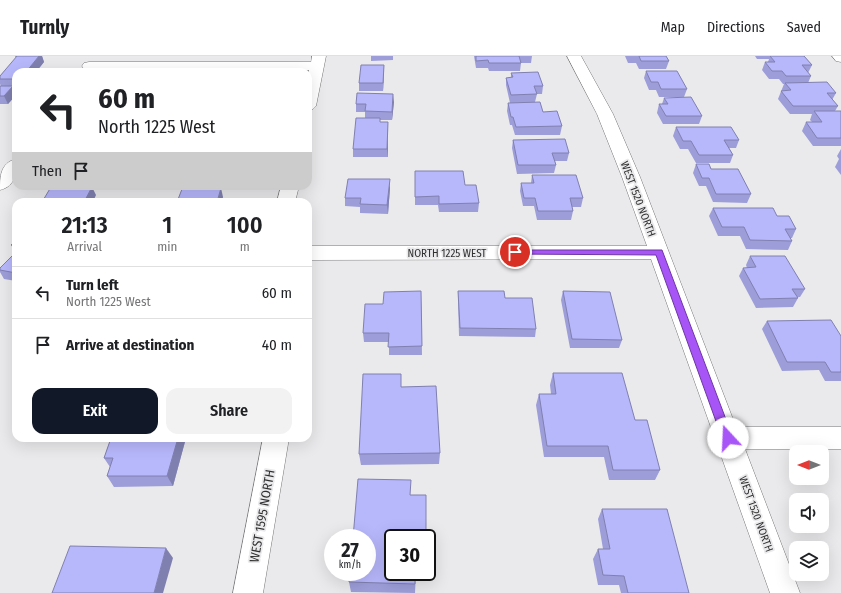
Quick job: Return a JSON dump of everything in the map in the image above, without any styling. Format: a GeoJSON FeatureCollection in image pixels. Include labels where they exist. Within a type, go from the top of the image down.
{"type":"FeatureCollection","features":[{"type":"Feature","properties":{"kind":"street","name":"WEST 1520 NORTH"},"geometry":{"type":"LineString","coordinates":[[574,56],[605,114],[631,177],[786,593]]}},
{"type":"Feature","properties":{"kind":"street"},"geometry":{"type":"LineString","coordinates":[[90,65],[318,61],[312,88]]}},
{"type":"Feature","properties":{"kind":"street"},"geometry":{"type":"LineString","coordinates":[[0,185],[12,169]]}},
{"type":"Feature","properties":{"kind":"street","name":"NORTH 1225 WEST"},"geometry":{"type":"LineString","coordinates":[[312,253],[659,252]]}},
{"type":"Feature","properties":{"kind":"street"},"geometry":{"type":"LineString","coordinates":[[728,438],[841,438]]}},
{"type":"Feature","properties":{"kind":"street","name":"WEST 1595 NORTH"},"geometry":{"type":"LineString","coordinates":[[248,593],[275,442]]}},
{"type":"Feature","properties":{"kind":"building"},"geometry":{"type":"Polygon","coordinates":[[[17,56],[39,56],[29,68],[12,68],[12,79],[0,79],[0,76],[17,56]]]}},
{"type":"Feature","properties":{"kind":"building"},"geometry":{"type":"Polygon","coordinates":[[[476,56],[519,56],[521,63],[489,63],[488,60],[476,61],[476,56]]]}},
{"type":"Feature","properties":{"kind":"building"},"geometry":{"type":"Polygon","coordinates":[[[639,56],[666,56],[669,61],[641,61],[639,56]]]}},
{"type":"Feature","properties":{"kind":"building"},"geometry":{"type":"Polygon","coordinates":[[[770,56],[804,56],[812,65],[802,65],[811,76],[786,76],[782,71],[772,71],[765,62],[775,62],[770,56]]]}},
{"type":"Feature","properties":{"kind":"building"},"geometry":{"type":"Polygon","coordinates":[[[361,65],[384,65],[383,83],[359,83],[361,65]]]}},
{"type":"Feature","properties":{"kind":"building"},"geometry":{"type":"Polygon","coordinates":[[[646,71],[677,71],[687,89],[661,89],[658,82],[651,82],[646,71]]]}},
{"type":"Feature","properties":{"kind":"building"},"geometry":{"type":"Polygon","coordinates":[[[538,72],[543,86],[534,86],[537,94],[511,95],[506,78],[513,77],[511,73],[538,72]]]}},
{"type":"Feature","properties":{"kind":"building"},"geometry":{"type":"Polygon","coordinates":[[[827,82],[836,93],[827,93],[838,106],[793,106],[781,91],[791,90],[785,83],[827,82]]]}},
{"type":"Feature","properties":{"kind":"building"},"geometry":{"type":"Polygon","coordinates":[[[0,86],[12,86],[4,96],[0,96],[0,86]]]}},
{"type":"Feature","properties":{"kind":"building"},"geometry":{"type":"Polygon","coordinates":[[[357,93],[393,94],[392,112],[365,111],[366,104],[356,104],[357,93]]]}},
{"type":"Feature","properties":{"kind":"building"},"geometry":{"type":"Polygon","coordinates":[[[691,97],[702,116],[666,116],[659,104],[668,104],[664,98],[691,97]]]}},
{"type":"Feature","properties":{"kind":"building"},"geometry":{"type":"Polygon","coordinates":[[[540,102],[543,112],[557,111],[562,126],[516,127],[513,117],[511,117],[508,103],[540,102]]]}},
{"type":"Feature","properties":{"kind":"building"},"geometry":{"type":"Polygon","coordinates":[[[814,111],[841,111],[841,138],[817,138],[806,122],[822,122],[814,111]]]}},
{"type":"Feature","properties":{"kind":"building"},"geometry":{"type":"Polygon","coordinates":[[[356,118],[380,118],[380,122],[388,122],[387,149],[353,149],[356,118]]]}},
{"type":"Feature","properties":{"kind":"building"},"geometry":{"type":"Polygon","coordinates":[[[676,127],[731,127],[739,140],[724,140],[733,155],[699,155],[691,141],[683,141],[676,127]]]}},
{"type":"Feature","properties":{"kind":"building"},"geometry":{"type":"Polygon","coordinates":[[[565,139],[569,153],[552,153],[556,165],[518,165],[513,140],[565,139]]]}},
{"type":"Feature","properties":{"kind":"building"},"geometry":{"type":"Polygon","coordinates":[[[696,164],[709,164],[711,169],[738,169],[751,194],[716,194],[709,178],[702,178],[696,164]]]}},
{"type":"Feature","properties":{"kind":"building"},"geometry":{"type":"Polygon","coordinates":[[[415,171],[463,171],[465,185],[476,185],[479,203],[439,204],[439,196],[415,197],[415,171]]]}},
{"type":"Feature","properties":{"kind":"building"},"geometry":{"type":"Polygon","coordinates":[[[532,175],[576,175],[583,198],[570,198],[573,211],[538,211],[535,198],[524,198],[521,183],[534,183],[532,175]]]}},
{"type":"Feature","properties":{"kind":"building"},"geometry":{"type":"Polygon","coordinates":[[[348,179],[390,179],[387,205],[360,204],[361,198],[345,198],[348,179]]]}},
{"type":"Feature","properties":{"kind":"building"},"geometry":{"type":"Polygon","coordinates":[[[49,190],[90,190],[86,198],[44,198],[49,190]]]}},
{"type":"Feature","properties":{"kind":"building"},"geometry":{"type":"Polygon","coordinates":[[[182,190],[220,190],[218,198],[179,198],[182,190]]]}},
{"type":"Feature","properties":{"kind":"building"},"geometry":{"type":"Polygon","coordinates":[[[713,208],[773,208],[777,216],[789,216],[796,229],[785,229],[792,241],[750,240],[744,227],[722,227],[713,208]]]}},
{"type":"Feature","properties":{"kind":"building"},"geometry":{"type":"Polygon","coordinates":[[[12,256],[12,272],[0,270],[0,268],[12,256]]]}},
{"type":"Feature","properties":{"kind":"building"},"geometry":{"type":"Polygon","coordinates":[[[750,256],[785,256],[805,289],[792,289],[798,298],[760,299],[743,268],[756,267],[750,256]]]}},
{"type":"Feature","properties":{"kind":"building"},"geometry":{"type":"Polygon","coordinates":[[[421,291],[422,346],[388,347],[389,333],[363,333],[365,304],[383,304],[384,292],[421,291]]]}},
{"type":"Feature","properties":{"kind":"building"},"geometry":{"type":"Polygon","coordinates":[[[458,291],[504,291],[505,298],[532,298],[536,329],[460,328],[458,291]]]}},
{"type":"Feature","properties":{"kind":"building"},"geometry":{"type":"Polygon","coordinates":[[[563,291],[610,292],[622,340],[572,339],[563,291]]]}},
{"type":"Feature","properties":{"kind":"building"},"geometry":{"type":"Polygon","coordinates":[[[831,320],[841,336],[841,372],[831,372],[825,362],[787,362],[767,321],[831,320]]]}},
{"type":"Feature","properties":{"kind":"building"},"geometry":{"type":"Polygon","coordinates":[[[553,373],[622,373],[635,420],[647,420],[660,470],[613,470],[608,446],[547,446],[539,394],[556,394],[553,373]]]}},
{"type":"Feature","properties":{"kind":"building"},"geometry":{"type":"Polygon","coordinates":[[[363,374],[401,374],[401,387],[436,386],[440,453],[359,454],[363,374]]]}},
{"type":"Feature","properties":{"kind":"building"},"geometry":{"type":"Polygon","coordinates":[[[110,442],[177,442],[167,476],[107,476],[113,458],[104,458],[110,442]]]}},
{"type":"Feature","properties":{"kind":"building"},"geometry":{"type":"Polygon","coordinates":[[[358,479],[411,480],[410,495],[426,495],[426,529],[384,529],[384,581],[415,581],[415,584],[349,582],[376,581],[376,529],[354,529],[358,479]]]}},
{"type":"Feature","properties":{"kind":"building"},"geometry":{"type":"Polygon","coordinates":[[[602,509],[667,509],[689,593],[628,593],[624,576],[603,575],[598,549],[610,549],[602,509]]]}},
{"type":"Feature","properties":{"kind":"building"},"geometry":{"type":"Polygon","coordinates":[[[70,546],[166,548],[154,593],[52,593],[70,546]]]}},
{"type":"Feature","properties":{"kind":"route"},"geometry":{"type":"LineString","coordinates":[[515,252],[659,252],[728,438]]}}]}
